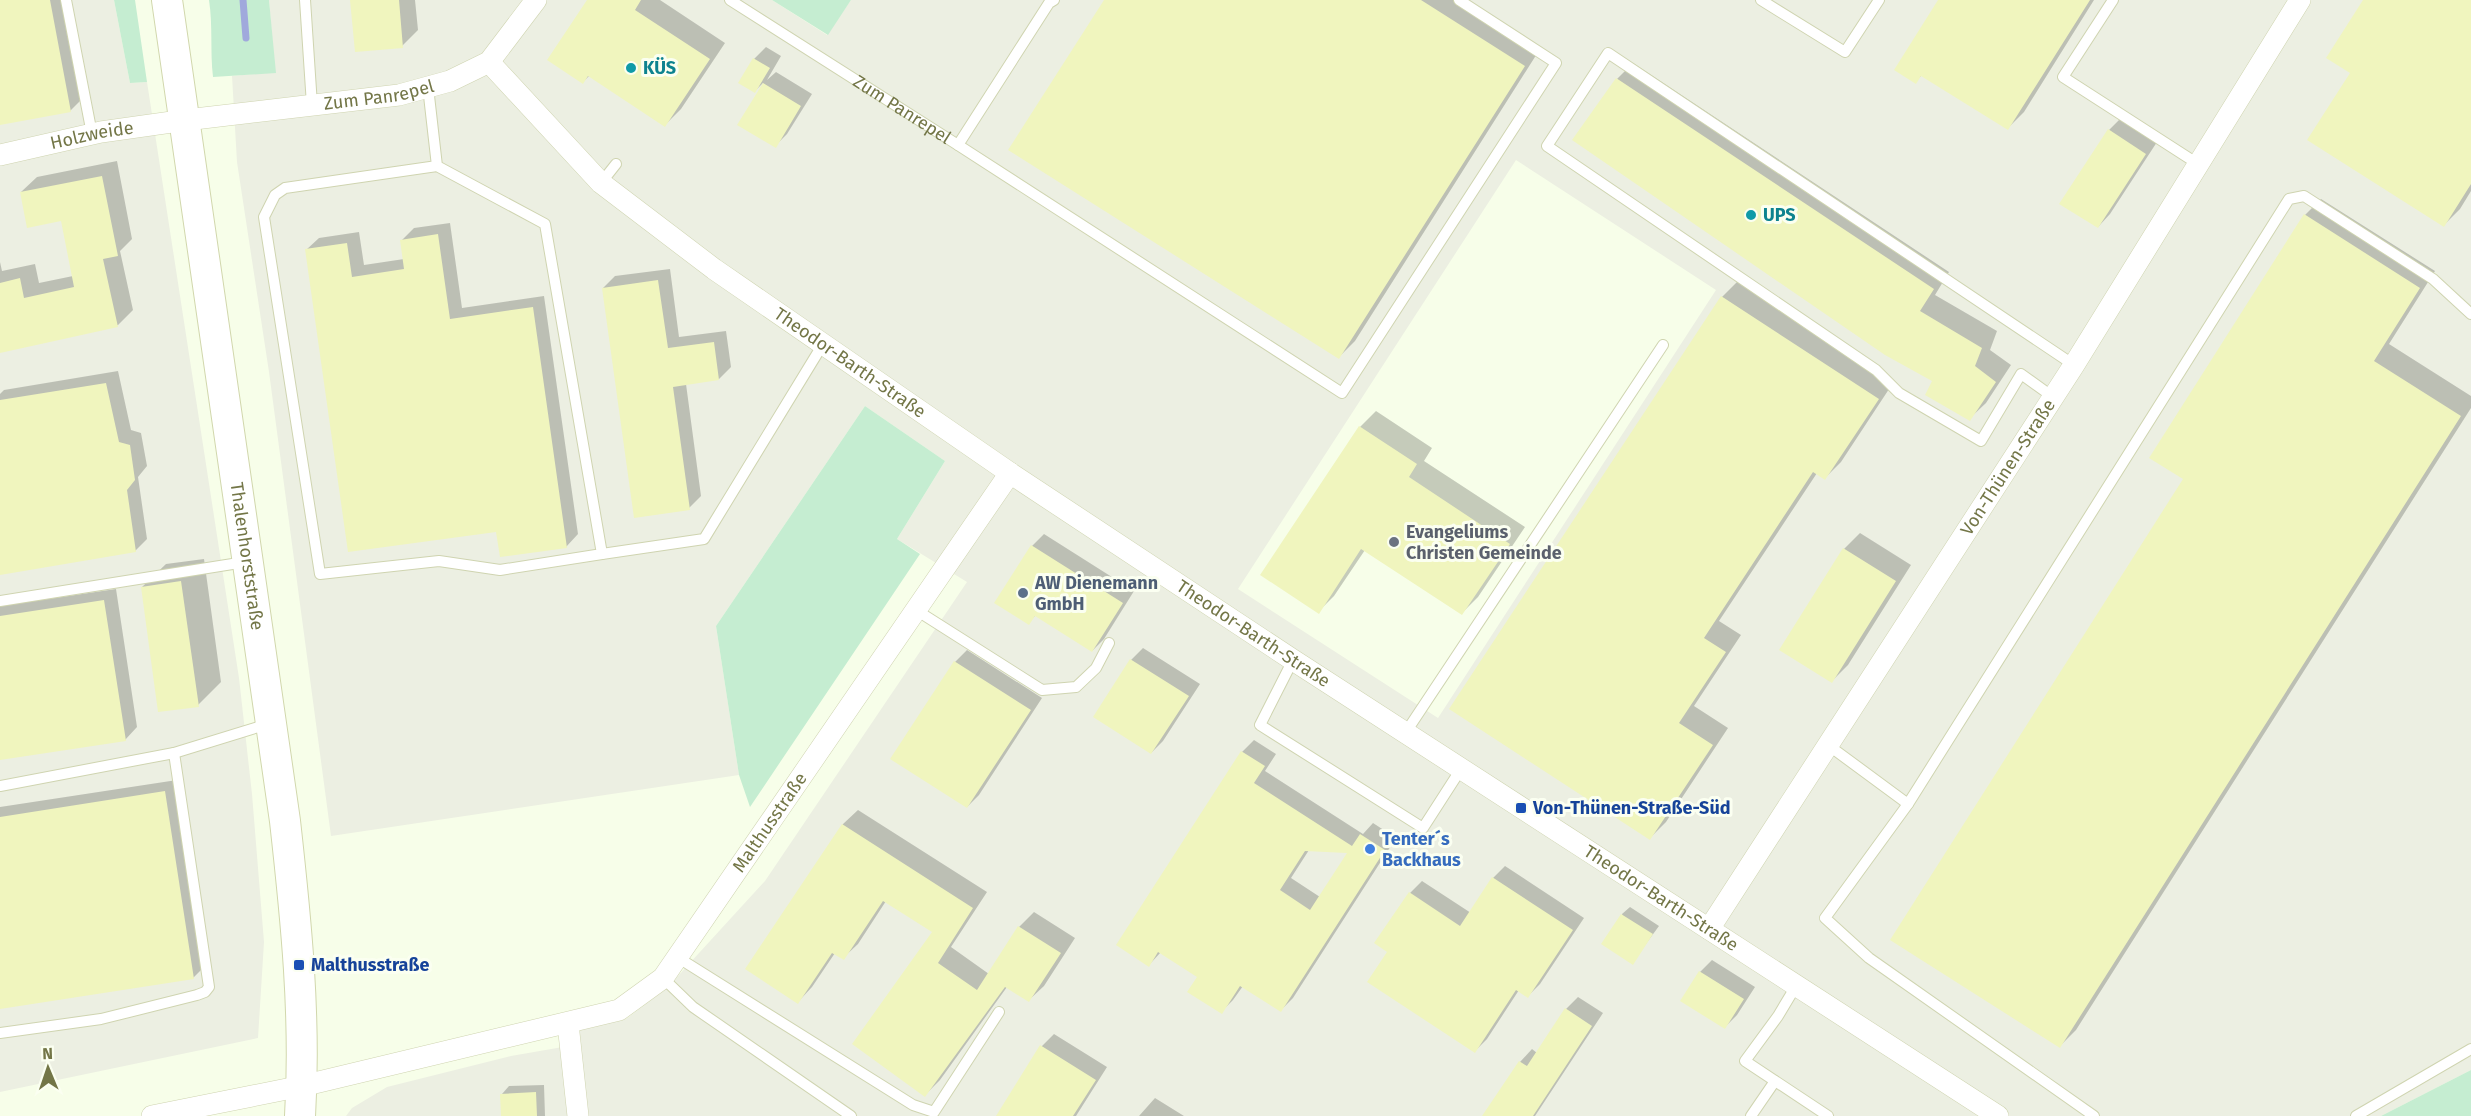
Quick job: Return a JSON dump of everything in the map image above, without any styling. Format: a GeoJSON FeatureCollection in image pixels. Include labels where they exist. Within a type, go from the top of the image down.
{"type":"FeatureCollection","features":[{"type":"Feature","properties":{"kind":"main road","name":"Thalenhorststraße"},"geometry":{"type":"LineString","coordinates":[[167,0],[271,723],[298,945],[302,1086],[300,1116]]}},
{"type":"Feature","properties":{"kind":"street","name":"Zum Panrepel"},"geometry":{"type":"LineString","coordinates":[[186,120],[399,95],[450,81],[489,62],[536,0]]}},
{"type":"Feature","properties":{"kind":"street","name":"Von-Thünen-Straße"},"geometry":{"type":"LineString","coordinates":[[1709,929],[2074,365],[2300,0]]}},
{"type":"Feature","properties":{"kind":"street","name":"Theodor-Barth-Straße"},"geometry":{"type":"LineString","coordinates":[[489,62],[601,183],[714,269],[1010,473],[1293,660],[1996,1116]]}},
{"type":"Feature","properties":{"kind":"street","name":"Holzweide"},"geometry":{"type":"LineString","coordinates":[[0,155],[92,134],[186,120]]}},
{"type":"Feature","properties":{"kind":"street","name":"Malthusstraße"},"geometry":{"type":"LineString","coordinates":[[152,1116],[302,1086],[568,1024],[619,1010],[663,978],[1010,473]]}},
{"type":"Feature","properties":{"kind":"street"},"geometry":{"type":"LineString","coordinates":[[568,1024],[579,1116]]}},
{"type":"Feature","properties":{"kind":"lane"},"geometry":{"type":"LineString","coordinates":[[66,0],[92,134]]}},
{"type":"Feature","properties":{"kind":"lane"},"geometry":{"type":"LineString","coordinates":[[304,0],[312,105]]}},
{"type":"Feature","properties":{"kind":"lane","name":"Zum Panrepel"},"geometry":{"type":"LineString","coordinates":[[730,0],[958,145],[1049,3],[1054,0]]}},
{"type":"Feature","properties":{"kind":"lane"},"geometry":{"type":"LineString","coordinates":[[958,145],[1342,393],[1556,63],[1458,0]]}},
{"type":"Feature","properties":{"kind":"lane"},"geometry":{"type":"LineString","coordinates":[[1761,0],[1845,52],[1879,0]]}},
{"type":"Feature","properties":{"kind":"lane"},"geometry":{"type":"LineString","coordinates":[[2113,0],[2062,77],[2198,164]]}},
{"type":"Feature","properties":{"kind":"lane"},"geometry":{"type":"LineString","coordinates":[[2053,397],[2021,374],[1982,441],[1899,393],[1876,370],[1547,146],[1608,53],[2074,365]]}},
{"type":"Feature","properties":{"kind":"lane"},"geometry":{"type":"LineString","coordinates":[[428,87],[437,166]]}},
{"type":"Feature","properties":{"kind":"lane"},"geometry":{"type":"LineString","coordinates":[[601,183],[616,164]]}},
{"type":"Feature","properties":{"kind":"lane"},"geometry":{"type":"LineString","coordinates":[[602,554],[545,224],[437,166],[285,188],[275,195],[264,217],[321,574],[439,561],[500,570],[704,539],[823,344]]}},
{"type":"Feature","properties":{"kind":"lane"},"geometry":{"type":"LineString","coordinates":[[2094,1116],[1869,958],[1825,918],[1908,804],[2289,199],[2304,196],[2433,279],[2471,314]]}},
{"type":"Feature","properties":{"kind":"lane"},"geometry":{"type":"LineString","coordinates":[[1406,732],[1664,345]]}},
{"type":"Feature","properties":{"kind":"lane"},"geometry":{"type":"LineString","coordinates":[[0,601],[248,562]]}},
{"type":"Feature","properties":{"kind":"lane"},"geometry":{"type":"LineString","coordinates":[[916,610],[1042,690],[1076,687],[1096,668],[1109,643]]}},
{"type":"Feature","properties":{"kind":"lane"},"geometry":{"type":"LineString","coordinates":[[1293,660],[1260,725],[1424,828],[1461,768]]}},
{"type":"Feature","properties":{"kind":"lane"},"geometry":{"type":"LineString","coordinates":[[0,786],[174,753],[271,723]]}},
{"type":"Feature","properties":{"kind":"lane"},"geometry":{"type":"LineString","coordinates":[[1828,745],[1908,804]]}},
{"type":"Feature","properties":{"kind":"lane"},"geometry":{"type":"LineString","coordinates":[[0,1033],[101,1019],[197,995],[205,992],[209,987],[174,753]]}},
{"type":"Feature","properties":{"kind":"lane"},"geometry":{"type":"LineString","coordinates":[[677,957],[913,1105],[934,1112],[999,1012]]}},
{"type":"Feature","properties":{"kind":"lane"},"geometry":{"type":"LineString","coordinates":[[663,978],[693,1007],[851,1116]]}},
{"type":"Feature","properties":{"kind":"lane"},"geometry":{"type":"LineString","coordinates":[[1796,986],[1778,1016],[1745,1061],[1828,1116]]}},
{"type":"Feature","properties":{"kind":"lane"},"geometry":{"type":"LineString","coordinates":[[2356,1116],[2471,1049]]}},
{"type":"Feature","properties":{"kind":"lane"},"geometry":{"type":"LineString","coordinates":[[1751,1116],[1775,1081]]}},
{"type":"Feature","properties":{"kind":"shaded area"},"geometry":{"type":"Polygon","coordinates":[[[0,0],[114,0],[130,83],[147,82],[239,678],[252,794],[264,942],[258,1038],[0,1092],[0,0]]]}},
{"type":"Feature","properties":{"kind":"shaded area"},"geometry":{"type":"Polygon","coordinates":[[[269,0],[772,0],[827,35],[851,0],[2471,0],[2471,1070],[2381,1116],[346,1116],[352,1108],[387,1087],[511,1056],[580,1044],[580,1030],[626,1019],[667,988],[765,881],[967,582],[897,539],[945,461],[865,406],[716,626],[739,775],[331,836],[269,372],[237,162],[232,76],[275,72],[269,0]],[[1516,160],[1238,589],[1438,718],[1716,290],[1516,160]]]}},
{"type":"Feature","properties":{"kind":"green space"},"geometry":{"type":"Polygon","coordinates":[[[114,0],[135,0],[147,82],[130,83],[114,0]]]}},
{"type":"Feature","properties":{"kind":"green space"},"geometry":{"type":"Polygon","coordinates":[[[209,0],[269,0],[276,73],[213,77],[209,0]]]}},
{"type":"Feature","properties":{"kind":"green space"},"geometry":{"type":"Polygon","coordinates":[[[772,0],[851,0],[828,35],[772,0]]]}},
{"type":"Feature","properties":{"kind":"green space"},"geometry":{"type":"Polygon","coordinates":[[[865,406],[945,461],[897,539],[920,554],[750,807],[739,775],[716,626],[865,406]]]}},
{"type":"Feature","properties":{"kind":"green space"},"geometry":{"type":"Polygon","coordinates":[[[2471,1070],[2471,1116],[2381,1116],[2471,1070]]]}},
{"type":"Feature","properties":{"kind":"building"},"geometry":{"type":"Polygon","coordinates":[[[0,0],[50,0],[71,112],[0,125],[0,0]]]}},
{"type":"Feature","properties":{"kind":"building"},"geometry":{"type":"Polygon","coordinates":[[[350,0],[399,0],[403,48],[355,52],[350,0]]]}},
{"type":"Feature","properties":{"kind":"building","name":"KÜS"},"geometry":{"type":"Polygon","coordinates":[[[587,0],[641,0],[635,10],[710,59],[665,127],[588,76],[583,84],[547,60],[587,0]]]}},
{"type":"Feature","properties":{"kind":"building"},"geometry":{"type":"Polygon","coordinates":[[[1104,0],[1421,0],[1525,66],[1339,359],[1008,150],[1104,0]]]}},
{"type":"Feature","properties":{"kind":"building"},"geometry":{"type":"Polygon","coordinates":[[[1938,0],[2090,0],[2008,130],[1921,76],[1916,84],[1894,70],[1938,0]]]}},
{"type":"Feature","properties":{"kind":"building"},"geometry":{"type":"Polygon","coordinates":[[[2363,0],[2471,0],[2471,184],[2444,227],[2307,140],[2350,73],[2326,58],[2363,0]]]}},
{"type":"Feature","properties":{"kind":"building"},"geometry":{"type":"Polygon","coordinates":[[[753,58],[770,68],[755,93],[738,83],[753,58]]]}},
{"type":"Feature","properties":{"kind":"building","name":"UPS"},"geometry":{"type":"Polygon","coordinates":[[[1616,78],[1934,289],[1920,311],[1982,348],[1975,366],[1996,382],[1970,421],[1925,395],[1932,381],[1885,355],[1572,140],[1616,78]]]}},
{"type":"Feature","properties":{"kind":"building"},"geometry":{"type":"Polygon","coordinates":[[[763,83],[801,106],[776,148],[737,125],[763,83]]]}},
{"type":"Feature","properties":{"kind":"building"},"geometry":{"type":"Polygon","coordinates":[[[2108,129],[2146,154],[2098,228],[2059,204],[2108,129]]]}},
{"type":"Feature","properties":{"kind":"building"},"geometry":{"type":"Polygon","coordinates":[[[102,176],[118,256],[103,259],[118,327],[0,353],[0,283],[20,278],[24,298],[74,287],[61,221],[27,228],[20,192],[102,176]]]}},
{"type":"Feature","properties":{"kind":"building"},"geometry":{"type":"Polygon","coordinates":[[[2304,214],[2420,288],[2374,361],[2461,416],[2060,1048],[1890,940],[2183,479],[2149,458],[2304,214]]]}},
{"type":"Feature","properties":{"kind":"building"},"geometry":{"type":"Polygon","coordinates":[[[438,234],[450,319],[533,307],[567,548],[500,557],[496,532],[348,552],[305,249],[347,243],[352,277],[404,269],[400,240],[438,234]]]}},
{"type":"Feature","properties":{"kind":"building"},"geometry":{"type":"Polygon","coordinates":[[[658,280],[668,348],[714,342],[719,380],[673,387],[690,510],[634,518],[602,288],[658,280]]]}},
{"type":"Feature","properties":{"kind":"building"},"geometry":{"type":"Polygon","coordinates":[[[1721,296],[1879,399],[1825,480],[1813,472],[1704,638],[1726,652],[1679,723],[1713,745],[1650,840],[1449,709],[1721,296]]]}},
{"type":"Feature","properties":{"kind":"building"},"geometry":{"type":"Polygon","coordinates":[[[106,383],[119,442],[130,445],[135,480],[127,490],[136,552],[0,575],[0,400],[106,383]]]}},
{"type":"Feature","properties":{"kind":"building"},"geometry":{"type":"Polygon","coordinates":[[[1359,426],[1417,464],[1409,477],[1510,544],[1462,615],[1361,549],[1319,614],[1260,575],[1359,426]]]}},
{"type":"Feature","properties":{"kind":"building"},"geometry":{"type":"Polygon","coordinates":[[[1031,545],[1123,603],[1092,652],[1035,616],[1029,625],[994,603],[1031,545]]]}},
{"type":"Feature","properties":{"kind":"building"},"geometry":{"type":"Polygon","coordinates":[[[1843,548],[1896,581],[1832,683],[1779,650],[1843,548]]]}},
{"type":"Feature","properties":{"kind":"building"},"geometry":{"type":"Polygon","coordinates":[[[181,581],[199,707],[158,712],[141,587],[181,581]]]}},
{"type":"Feature","properties":{"kind":"building"},"geometry":{"type":"Polygon","coordinates":[[[104,600],[126,741],[0,760],[0,616],[104,600]]]}},
{"type":"Feature","properties":{"kind":"building"},"geometry":{"type":"Polygon","coordinates":[[[1130,659],[1189,696],[1151,754],[1093,717],[1130,659]]]}},
{"type":"Feature","properties":{"kind":"building"},"geometry":{"type":"Polygon","coordinates":[[[954,661],[1031,710],[967,808],[890,759],[954,661]]]}},
{"type":"Feature","properties":{"kind":"building"},"geometry":{"type":"Polygon","coordinates":[[[1241,751],[1265,766],[1254,783],[1352,846],[1360,834],[1385,850],[1281,1012],[1240,986],[1222,1014],[1187,992],[1197,977],[1158,952],[1149,967],[1116,945],[1241,751]],[[1305,851],[1280,890],[1310,910],[1347,853],[1305,851]]]}},
{"type":"Feature","properties":{"kind":"building"},"geometry":{"type":"Polygon","coordinates":[[[165,791],[194,979],[0,1009],[0,817],[165,791]]]}},
{"type":"Feature","properties":{"kind":"building"},"geometry":{"type":"Polygon","coordinates":[[[842,824],[973,908],[938,963],[977,990],[1018,926],[1061,953],[1029,1002],[1005,987],[925,1097],[852,1044],[932,932],[883,901],[844,960],[832,953],[798,1004],[745,969],[842,824]]]}},
{"type":"Feature","properties":{"kind":"building"},"geometry":{"type":"Polygon","coordinates":[[[1492,877],[1573,930],[1528,998],[1516,990],[1475,1053],[1367,982],[1387,952],[1374,943],[1409,892],[1460,926],[1492,877]]]}},
{"type":"Feature","properties":{"kind":"building"},"geometry":{"type":"Polygon","coordinates":[[[1621,914],[1653,934],[1633,965],[1601,944],[1621,914]]]}},
{"type":"Feature","properties":{"kind":"building"},"geometry":{"type":"Polygon","coordinates":[[[1699,971],[1744,999],[1725,1029],[1680,1001],[1699,971]]]}},
{"type":"Feature","properties":{"kind":"building"},"geometry":{"type":"Polygon","coordinates":[[[1565,1008],[1592,1026],[1533,1116],[1482,1116],[1519,1061],[1527,1066],[1565,1008]]]}},
{"type":"Feature","properties":{"kind":"building"},"geometry":{"type":"Polygon","coordinates":[[[1040,1045],[1096,1080],[1073,1116],[996,1116],[1040,1045]]]}},
{"type":"Feature","properties":{"kind":"building"},"geometry":{"type":"Polygon","coordinates":[[[536,1092],[537,1116],[501,1116],[500,1094],[536,1092]]]}},
{"type":"Feature","properties":{"kind":"waterway"},"geometry":{"type":"LineString","coordinates":[[243,0],[246,38]]}},
{"type":"Feature","properties":{"kind":"place","name":"KÜS"},"geometry":{"type":"Point","coordinates":[631,68]}},
{"type":"Feature","properties":{"kind":"place","name":"UPS"},"geometry":{"type":"Point","coordinates":[1751,215]}},
{"type":"Feature","properties":{"kind":"place","name":"Evangeliums Christen Gemeinde"},"geometry":{"type":"Point","coordinates":[1394,542]}},
{"type":"Feature","properties":{"kind":"place","name":"AW Dienemann GmbH"},"geometry":{"type":"Point","coordinates":[1023,593]}},
{"type":"Feature","properties":{"kind":"place","name":"Von-Thünen-Straße-Süd"},"geometry":{"type":"Point","coordinates":[1521,808]}},
{"type":"Feature","properties":{"kind":"place","name":"Tenter´s Backhaus"},"geometry":{"type":"Point","coordinates":[1370,849]}},
{"type":"Feature","properties":{"kind":"place","name":"Malthusstraße"},"geometry":{"type":"Point","coordinates":[299,965]}}]}
